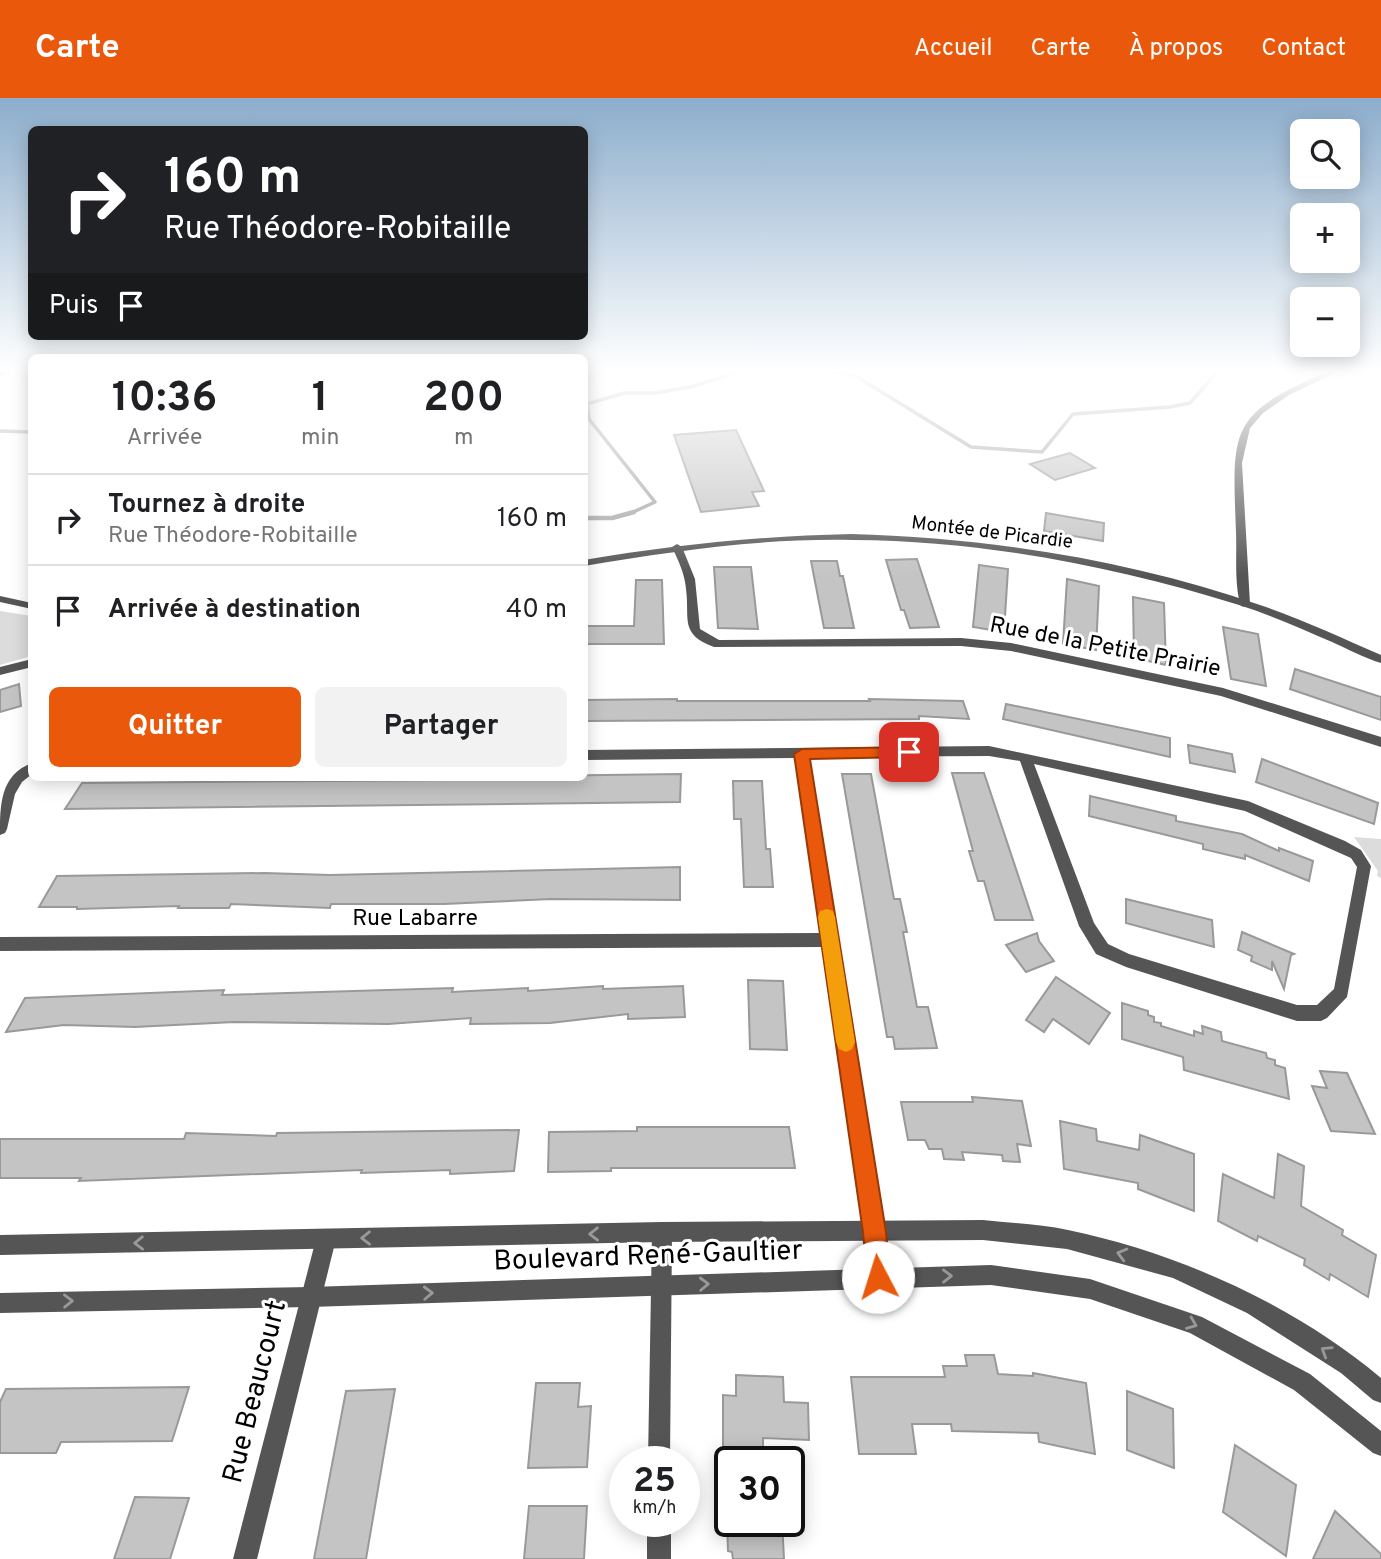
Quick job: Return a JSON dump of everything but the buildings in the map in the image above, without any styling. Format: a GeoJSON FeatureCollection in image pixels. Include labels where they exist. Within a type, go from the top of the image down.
{"type":"FeatureCollection","features":[{"type":"Feature","properties":{"kind":"street"},"geometry":{"type":"LineString","coordinates":[[1243,439],[1238,463],[1245,604]]}},
{"type":"Feature","properties":{"kind":"street","name":"Montée de Picardie"},"geometry":{"type":"LineString","coordinates":[[588,563],[677,547],[797,537],[881,538],[963,544],[1133,572],[1245,604],[1381,659]]}},
{"type":"Feature","properties":{"kind":"street","name":"Rue de la Petite Prairie"},"geometry":{"type":"LineString","coordinates":[[677,547],[692,592],[693,629],[702,639],[710,642],[961,642],[1011,647],[1223,692],[1381,742]]}},
{"type":"Feature","properties":{"kind":"street"},"geometry":{"type":"LineString","coordinates":[[0,599],[28,605]]}},
{"type":"Feature","properties":{"kind":"street"},"geometry":{"type":"LineString","coordinates":[[0,671],[28,664]]}},
{"type":"Feature","properties":{"kind":"street"},"geometry":{"type":"LineString","coordinates":[[588,755],[989,751],[1025,757],[1248,806],[1356,854],[1364,866],[1341,992],[1321,1013],[1297,1013],[1126,960],[1102,949],[1087,926],[1025,757]]}},
{"type":"Feature","properties":{"kind":"street"},"geometry":{"type":"LineString","coordinates":[[802,754],[875,1232],[878,1277]]}},
{"type":"Feature","properties":{"kind":"street"},"geometry":{"type":"LineString","coordinates":[[0,829],[5,795],[28,770]]}},
{"type":"Feature","properties":{"kind":"street","name":"Rue Labarre"},"geometry":{"type":"LineString","coordinates":[[0,944],[830,940]]}},
{"type":"Feature","properties":{"kind":"street","name":"Boulevard René-Gaultier"},"geometry":{"type":"LineString","coordinates":[[0,1245],[662,1232],[983,1230],[1067,1239],[1175,1269],[1254,1306],[1349,1366],[1381,1392]]}},
{"type":"Feature","properties":{"kind":"street"},"geometry":{"type":"LineString","coordinates":[[659,1446],[662,1232]]}},
{"type":"Feature","properties":{"kind":"street","name":"Rue Beaucourt"},"geometry":{"type":"LineString","coordinates":[[246,1559],[326,1239]]}},
{"type":"Feature","properties":{"kind":"street","name":"Boulevard René-Gaultier"},"geometry":{"type":"LineString","coordinates":[[0,1303],[310,1297],[991,1275],[1090,1289],[1195,1324],[1302,1382],[1381,1445]]}},
{"type":"Feature","properties":{"kind":"street"},"geometry":{"type":"LineString","coordinates":[[659,1537],[659,1559]]}},
{"type":"Feature","properties":{"kind":"shaded area"},"geometry":{"type":"Polygon","coordinates":[[[0,611],[28,616],[28,657],[0,665],[0,611]]]}},
{"type":"Feature","properties":{"kind":"shaded area"},"geometry":{"type":"Polygon","coordinates":[[[1354,837],[1381,839],[1381,878],[1377,876],[1378,871],[1354,837]]]}},
{"type":"Feature","properties":{"kind":"waterway"},"geometry":{"type":"LineString","coordinates":[[605,439],[655,502],[632,512]]}},
{"type":"Feature","properties":{"kind":"waterway"},"geometry":{"type":"LineString","coordinates":[[958,439],[971,447],[1042,452],[1052,439]]}},
{"type":"Feature","properties":{"kind":"waterway"},"geometry":{"type":"LineString","coordinates":[[588,518],[612,518],[632,512]]}},
{"type":"Feature","properties":{"kind":"slow traffic"},"geometry":{"type":"LineString","coordinates":[[827,917],[846,1042]]}},
{"type":"Feature","properties":{"kind":"route"},"geometry":{"type":"LineString","coordinates":[[878,1277],[875,1232],[802,754],[909,752]]}}]}
